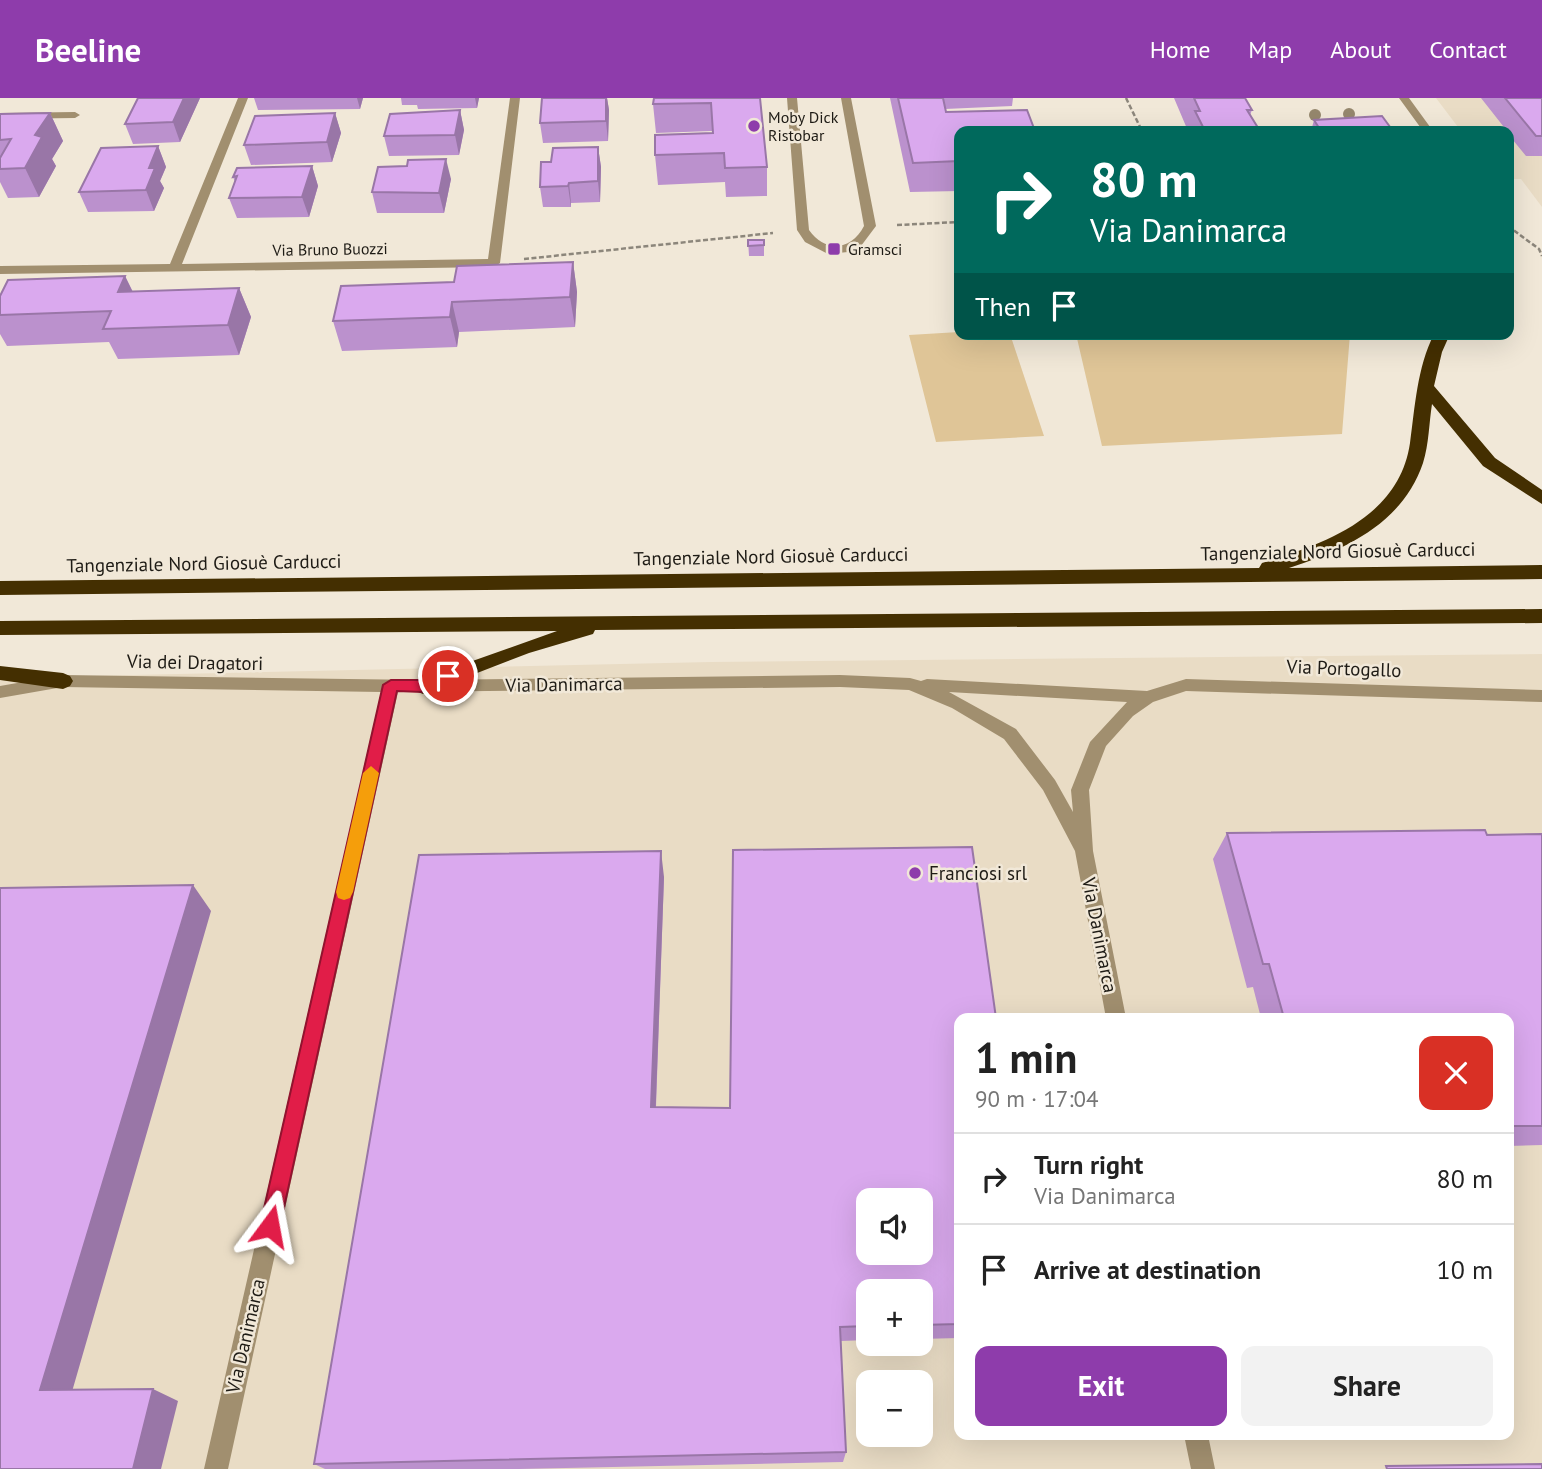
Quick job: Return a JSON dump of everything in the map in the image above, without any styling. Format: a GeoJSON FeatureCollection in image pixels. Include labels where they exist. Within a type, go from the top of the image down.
{"type":"FeatureCollection","features":[{"type":"Feature","properties":{"kind":"highway"},"geometry":{"type":"LineString","coordinates":[[1246,575],[1313,554],[1354,534],[1394,503],[1413,467],[1426,387],[1440,340]]}},
{"type":"Feature","properties":{"kind":"highway"},"geometry":{"type":"LineString","coordinates":[[1426,387],[1489,462],[1542,498]]}},
{"type":"Feature","properties":{"kind":"highway","name":"Tangenziale Nord Giosuè Carducci"},"geometry":{"type":"LineString","coordinates":[[0,588],[1542,572]]}},
{"type":"Feature","properties":{"kind":"highway"},"geometry":{"type":"LineString","coordinates":[[0,628],[1542,616]]}},
{"type":"Feature","properties":{"kind":"highway"},"geometry":{"type":"LineString","coordinates":[[423,686],[523,648],[611,622]]}},
{"type":"Feature","properties":{"kind":"highway"},"geometry":{"type":"LineString","coordinates":[[0,673],[63,681]]}},
{"type":"Feature","properties":{"kind":"street"},"geometry":{"type":"LineString","coordinates":[[176,267],[243,98]]}},
{"type":"Feature","properties":{"kind":"street"},"geometry":{"type":"LineString","coordinates":[[494,262],[515,98]]}},
{"type":"Feature","properties":{"kind":"street"},"geometry":{"type":"LineString","coordinates":[[792,98],[803,230],[810,242],[839,252],[851,249],[864,240],[870,226],[846,98]]}},
{"type":"Feature","properties":{"kind":"street"},"geometry":{"type":"LineString","coordinates":[[1404,98],[1424,126]]}},
{"type":"Feature","properties":{"kind":"street"},"geometry":{"type":"LineString","coordinates":[[0,116],[75,115]]}},
{"type":"Feature","properties":{"kind":"street","name":"Via Bruno Buozzi"},"geometry":{"type":"LineString","coordinates":[[0,270],[494,262]]}},
{"type":"Feature","properties":{"kind":"street","name":"Via dei Dragatori"},"geometry":{"type":"LineString","coordinates":[[0,692],[63,681],[391,685]]}},
{"type":"Feature","properties":{"kind":"street","name":"Via Danimarca"},"geometry":{"type":"LineString","coordinates":[[216,1469],[391,685],[840,681],[1147,697]]}},
{"type":"Feature","properties":{"kind":"street","name":"Via Danimarca"},"geometry":{"type":"LineString","coordinates":[[910,684],[958,703],[1010,734],[1049,785],[1084,851]]}},
{"type":"Feature","properties":{"kind":"street","name":"Via Portogallo"},"geometry":{"type":"LineString","coordinates":[[1147,697],[1186,685],[1542,696]]}},
{"type":"Feature","properties":{"kind":"street","name":"Via Danimarca"},"geometry":{"type":"LineString","coordinates":[[1115,1013],[1084,851],[1080,790],[1099,742],[1126,711],[1147,697]]}},
{"type":"Feature","properties":{"kind":"street"},"geometry":{"type":"LineString","coordinates":[[1197,1440],[1203,1469]]}},
{"type":"Feature","properties":{"kind":"path"},"geometry":{"type":"LineString","coordinates":[[1126,98],[1140,126]]}},
{"type":"Feature","properties":{"kind":"path"},"geometry":{"type":"LineString","coordinates":[[870,226],[954,222]]}},
{"type":"Feature","properties":{"kind":"path"},"geometry":{"type":"LineString","coordinates":[[494,262],[803,230]]}},
{"type":"Feature","properties":{"kind":"path"},"geometry":{"type":"LineString","coordinates":[[1514,230],[1539,249],[1542,256]]}},
{"type":"Feature","properties":{"kind":"shaded area"},"geometry":{"type":"Polygon","coordinates":[[[1436,98],[1542,98],[1542,207],[1521,179],[1514,179],[1514,126],[1457,126],[1436,98]]]}},
{"type":"Feature","properties":{"kind":"shaded area"},"geometry":{"type":"Polygon","coordinates":[[[954,332],[954,340],[1012,340],[1044,436],[936,442],[909,335],[954,332]]]}},
{"type":"Feature","properties":{"kind":"shaded area"},"geometry":{"type":"Polygon","coordinates":[[[1077,340],[1350,340],[1342,434],[1102,446],[1077,340]]]}},
{"type":"Feature","properties":{"kind":"shaded area"},"geometry":{"type":"Polygon","coordinates":[[[1542,654],[1542,1469],[0,1469],[0,678],[711,662],[1542,654]]]}},
{"type":"Feature","properties":{"kind":"building"},"geometry":{"type":"Polygon","coordinates":[[[138,98],[184,98],[173,122],[125,124],[138,98]]]}},
{"type":"Feature","properties":{"kind":"building"},"geometry":{"type":"Polygon","coordinates":[[[542,98],[606,98],[606,121],[540,123],[542,98]]]}},
{"type":"Feature","properties":{"kind":"building"},"geometry":{"type":"Polygon","coordinates":[[[654,98],[760,98],[767,167],[725,168],[724,153],[655,155],[655,135],[713,133],[711,103],[653,104],[654,98]]]}},
{"type":"Feature","properties":{"kind":"building"},"geometry":{"type":"Polygon","coordinates":[[[898,98],[943,98],[946,112],[1027,110],[1033,126],[954,126],[954,161],[913,163],[898,98]]]}},
{"type":"Feature","properties":{"kind":"building"},"geometry":{"type":"Polygon","coordinates":[[[1194,98],[1245,98],[1252,110],[1247,110],[1257,126],[1202,126],[1195,111],[1200,111],[1194,98]]]}},
{"type":"Feature","properties":{"kind":"building"},"geometry":{"type":"Polygon","coordinates":[[[1505,98],[1542,98],[1542,136],[1536,136],[1505,98]]]}},
{"type":"Feature","properties":{"kind":"building"},"geometry":{"type":"Polygon","coordinates":[[[460,110],[455,135],[384,136],[390,114],[460,110]]]}},
{"type":"Feature","properties":{"kind":"building"},"geometry":{"type":"Polygon","coordinates":[[[50,113],[35,135],[42,137],[25,168],[0,169],[0,158],[11,139],[0,140],[0,114],[50,113]]]}},
{"type":"Feature","properties":{"kind":"building"},"geometry":{"type":"Polygon","coordinates":[[[335,113],[327,142],[244,145],[255,116],[335,113]]]}},
{"type":"Feature","properties":{"kind":"building"},"geometry":{"type":"Polygon","coordinates":[[[1382,116],[1389,126],[1318,126],[1314,120],[1382,116]]]}},
{"type":"Feature","properties":{"kind":"building"},"geometry":{"type":"Polygon","coordinates":[[[158,146],[149,168],[155,168],[146,190],[79,192],[101,148],[158,146]]]}},
{"type":"Feature","properties":{"kind":"building"},"geometry":{"type":"Polygon","coordinates":[[[598,147],[598,181],[540,187],[541,162],[551,162],[553,148],[598,147]]]}},
{"type":"Feature","properties":{"kind":"building"},"geometry":{"type":"Polygon","coordinates":[[[446,159],[439,193],[372,192],[378,167],[407,166],[408,160],[446,159]]]}},
{"type":"Feature","properties":{"kind":"building"},"geometry":{"type":"Polygon","coordinates":[[[312,166],[302,197],[229,198],[237,168],[312,166]]]}},
{"type":"Feature","properties":{"kind":"building"},"geometry":{"type":"Polygon","coordinates":[[[748,240],[764,240],[764,245],[748,246],[748,240]]]}},
{"type":"Feature","properties":{"kind":"building"},"geometry":{"type":"Polygon","coordinates":[[[573,262],[570,297],[452,302],[450,317],[333,321],[341,286],[454,282],[457,266],[573,262]]]}},
{"type":"Feature","properties":{"kind":"building"},"geometry":{"type":"Polygon","coordinates":[[[125,276],[118,292],[239,288],[228,325],[103,329],[111,311],[0,315],[0,296],[8,280],[125,276]]]}},
{"type":"Feature","properties":{"kind":"building"},"geometry":{"type":"Polygon","coordinates":[[[1485,830],[1487,835],[1542,834],[1542,1126],[1514,1126],[1514,1013],[1283,1013],[1269,964],[1263,964],[1227,833],[1485,830]]]}},
{"type":"Feature","properties":{"kind":"building"},"geometry":{"type":"Polygon","coordinates":[[[972,847],[995,1013],[954,1013],[954,1324],[933,1325],[933,1279],[856,1279],[856,1326],[840,1327],[846,1452],[314,1464],[419,855],[661,851],[651,1107],[730,1108],[733,850],[972,847]]]}},
{"type":"Feature","properties":{"kind":"building"},"geometry":{"type":"Polygon","coordinates":[[[193,885],[40,1390],[153,1389],[133,1469],[0,1469],[0,888],[193,885]]]}},
{"type":"Feature","properties":{"kind":"building"},"geometry":{"type":"Polygon","coordinates":[[[1542,1464],[1542,1469],[1387,1469],[1386,1466],[1542,1464]]]}},
{"type":"Feature","properties":{"kind":"slow traffic"},"geometry":{"type":"LineString","coordinates":[[344,892],[371,773]]}},
{"type":"Feature","properties":{"kind":"place","name":"Moby Dick Ristobar"},"geometry":{"type":"Point","coordinates":[754,126]}},
{"type":"Feature","properties":{"kind":"place","name":"Gramsci"},"geometry":{"type":"Point","coordinates":[834,249]}},
{"type":"Feature","properties":{"kind":"place","name":"Franciosi srl"},"geometry":{"type":"Point","coordinates":[915,873]}},
{"type":"Feature","properties":{"kind":"route"},"geometry":{"type":"LineString","coordinates":[[270,1226],[391,685],[423,686],[448,676]]}}]}
